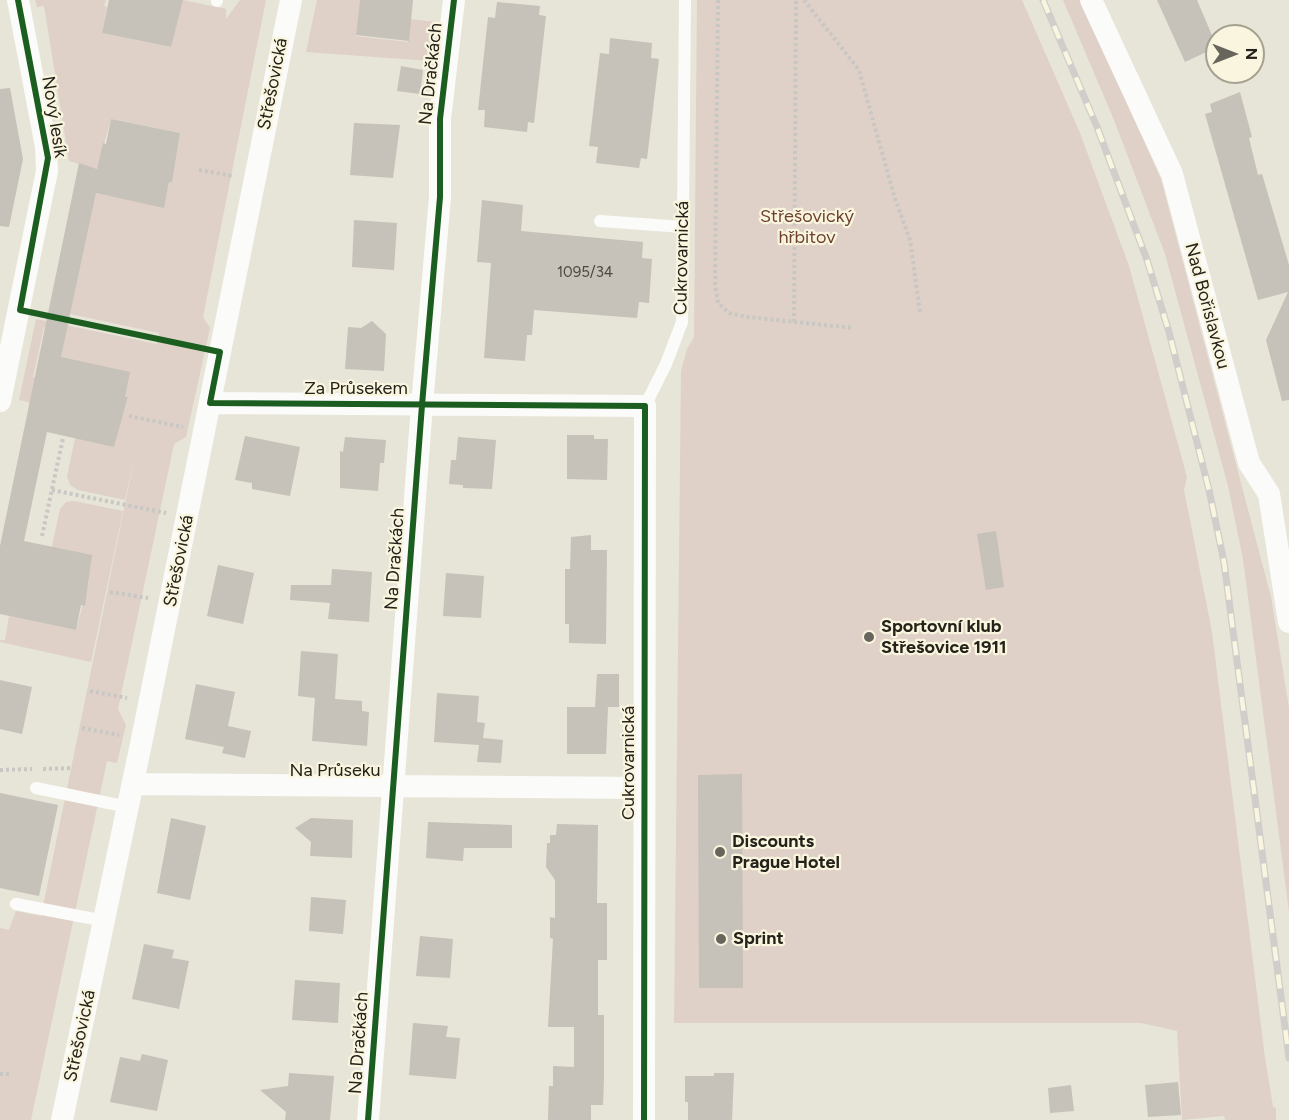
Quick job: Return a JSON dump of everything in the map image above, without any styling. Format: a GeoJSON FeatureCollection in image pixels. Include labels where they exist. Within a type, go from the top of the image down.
{"type":"FeatureCollection","features":[{"type":"Feature","properties":{"kind":"street","name":"Nový lesík"},"geometry":{"type":"LineString","coordinates":[[0,401],[47,171],[46,147],[18,0]]}},
{"type":"Feature","properties":{"kind":"street","name":"Střešovická"},"geometry":{"type":"LineString","coordinates":[[62,1120],[150,701],[291,0]]}},
{"type":"Feature","properties":{"kind":"street","name":"Na Dračkách"},"geometry":{"type":"LineString","coordinates":[[369,1120],[422,405],[440,197],[440,119],[454,0]]}},
{"type":"Feature","properties":{"kind":"street","name":"Nad Bořislavkou"},"geometry":{"type":"LineString","coordinates":[[1091,0],[1172,174],[1249,463],[1279,491],[1289,622]]}},
{"type":"Feature","properties":{"kind":"street","name":"Za Průsekem"},"geometry":{"type":"LineString","coordinates":[[210,403],[645,406]]}},
{"type":"Feature","properties":{"kind":"street","name":"Cukrovarnická"},"geometry":{"type":"LineString","coordinates":[[644,1120],[645,406]]}},
{"type":"Feature","properties":{"kind":"street","name":"Na Průseku"},"geometry":{"type":"LineString","coordinates":[[133,784],[644,788]]}},
{"type":"Feature","properties":{"kind":"lane","name":"Cukrovarnická"},"geometry":{"type":"LineString","coordinates":[[645,406],[666,364],[682,322],[685,0]]}},
{"type":"Feature","properties":{"kind":"lane"},"geometry":{"type":"LineString","coordinates":[[600,221],[682,227]]}},
{"type":"Feature","properties":{"kind":"lane"},"geometry":{"type":"LineString","coordinates":[[36,788],[128,807]]}},
{"type":"Feature","properties":{"kind":"lane"},"geometry":{"type":"LineString","coordinates":[[16,904],[105,921]]}},
{"type":"Feature","properties":{"kind":"path"},"geometry":{"type":"LineString","coordinates":[[718,0],[715,284],[718,303],[729,313],[853,328]]}},
{"type":"Feature","properties":{"kind":"path"},"geometry":{"type":"LineString","coordinates":[[794,322],[796,0]]}},
{"type":"Feature","properties":{"kind":"path"},"geometry":{"type":"LineString","coordinates":[[804,0],[859,70],[895,199],[910,240],[920,312]]}},
{"type":"Feature","properties":{"kind":"path"},"geometry":{"type":"LineString","coordinates":[[199,170],[254,180]]}},
{"type":"Feature","properties":{"kind":"path"},"geometry":{"type":"LineString","coordinates":[[32,312],[163,340]]}},
{"type":"Feature","properties":{"kind":"path"},"geometry":{"type":"LineString","coordinates":[[129,416],[205,431]]}},
{"type":"Feature","properties":{"kind":"path"},"geometry":{"type":"LineString","coordinates":[[42,536],[63,438]]}},
{"type":"Feature","properties":{"kind":"path"},"geometry":{"type":"LineString","coordinates":[[52,490],[187,517]]}},
{"type":"Feature","properties":{"kind":"path"},"geometry":{"type":"LineString","coordinates":[[110,592],[170,602]]}},
{"type":"Feature","properties":{"kind":"path"},"geometry":{"type":"LineString","coordinates":[[90,691],[150,701]]}},
{"type":"Feature","properties":{"kind":"path"},"geometry":{"type":"LineString","coordinates":[[82,728],[126,736]]}},
{"type":"Feature","properties":{"kind":"path"},"geometry":{"type":"LineString","coordinates":[[0,1074],[10,1074]]}},
{"type":"Feature","properties":{"kind":"green space"},"geometry":{"type":"Polygon","coordinates":[[[35,0],[106,0],[104,6],[107,7],[102,33],[170,47],[183,0],[226,9],[226,19],[240,0],[266,0],[203,317],[210,328],[186,437],[174,444],[118,709],[126,725],[117,763],[107,761],[31,1120],[0,1120],[0,928],[9,930],[16,911],[41,916],[136,450],[125,500],[78,490],[70,485],[67,476],[76,434],[114,446],[128,398],[61,357],[66,331],[44,327],[33,377],[53,382],[48,407],[19,400],[36,319],[157,344],[159,333],[70,314],[96,193],[164,207],[169,182],[172,183],[180,133],[111,119],[97,169],[69,161],[44,6],[37,7],[35,0]]]}},
{"type":"Feature","properties":{"kind":"green space"},"geometry":{"type":"Polygon","coordinates":[[[317,0],[360,0],[356,36],[408,42],[410,19],[436,22],[431,61],[306,52],[317,0]]]}},
{"type":"Feature","properties":{"kind":"green space","name":"Střešovický hřbitov"},"geometry":{"type":"Polygon","coordinates":[[[697,0],[1022,0],[1080,133],[1129,266],[1187,477],[1184,490],[1212,632],[1265,1058],[1273,1107],[1276,1108],[1276,1120],[1225,1120],[1224,1116],[1182,1120],[1177,1031],[1141,1023],[674,1023],[681,371],[687,349],[694,337],[697,0]]]}},
{"type":"Feature","properties":{"kind":"green space"},"geometry":{"type":"Polygon","coordinates":[[[1063,0],[1080,0],[1161,179],[1271,597],[1289,708],[1289,912],[1243,559],[1228,486],[1165,254],[1114,120],[1063,0]]]}},
{"type":"Feature","properties":{"kind":"green space"},"geometry":{"type":"Polygon","coordinates":[[[74,501],[123,511],[91,662],[0,642],[0,640],[5,640],[9,616],[76,630],[89,582],[51,551],[60,509],[66,502],[74,501]]]}},
{"type":"Feature","properties":{"kind":"building"},"geometry":{"type":"Polygon","coordinates":[[[109,0],[183,0],[171,47],[102,33],[109,0]]]}},
{"type":"Feature","properties":{"kind":"building"},"geometry":{"type":"Polygon","coordinates":[[[360,0],[413,0],[409,41],[356,35],[360,0]]]}},
{"type":"Feature","properties":{"kind":"building"},"geometry":{"type":"Polygon","coordinates":[[[1157,0],[1197,0],[1207,24],[1205,24],[1205,53],[1185,62],[1157,0]]]}},
{"type":"Feature","properties":{"kind":"building"},"geometry":{"type":"Polygon","coordinates":[[[497,2],[540,6],[539,15],[546,16],[534,123],[528,122],[527,132],[484,127],[485,110],[478,110],[488,17],[495,18],[497,2]]]}},
{"type":"Feature","properties":{"kind":"building"},"geometry":{"type":"Polygon","coordinates":[[[610,38],[652,43],[651,58],[659,59],[647,159],[641,158],[639,168],[596,163],[598,147],[589,146],[600,53],[609,54],[610,38]]]}},
{"type":"Feature","properties":{"kind":"building"},"geometry":{"type":"Polygon","coordinates":[[[401,66],[423,70],[420,94],[397,91],[401,66]]]}},
{"type":"Feature","properties":{"kind":"building"},"geometry":{"type":"Polygon","coordinates":[[[10,88],[23,159],[9,227],[0,226],[0,89],[10,88]]]}},
{"type":"Feature","properties":{"kind":"building"},"geometry":{"type":"Polygon","coordinates":[[[1240,92],[1252,137],[1249,138],[1258,175],[1262,174],[1289,265],[1289,400],[1282,401],[1266,340],[1288,292],[1258,300],[1205,114],[1212,112],[1210,104],[1240,92]]]}},
{"type":"Feature","properties":{"kind":"building"},"geometry":{"type":"Polygon","coordinates":[[[111,119],[180,133],[172,183],[169,182],[164,208],[96,193],[61,357],[130,372],[125,397],[128,397],[114,447],[47,432],[24,541],[92,555],[85,606],[81,605],[76,630],[0,614],[0,546],[79,163],[97,169],[103,143],[106,144],[111,119]]]}},
{"type":"Feature","properties":{"kind":"building"},"geometry":{"type":"Polygon","coordinates":[[[354,123],[400,125],[393,178],[350,175],[354,123]]]}},
{"type":"Feature","properties":{"kind":"building"},"geometry":{"type":"Polygon","coordinates":[[[482,200],[523,205],[521,231],[643,242],[642,258],[652,259],[649,303],[639,302],[637,318],[534,310],[532,335],[527,335],[525,361],[484,358],[491,263],[477,262],[482,200]]]}},
{"type":"Feature","properties":{"kind":"building"},"geometry":{"type":"Polygon","coordinates":[[[354,220],[397,223],[394,270],[352,267],[354,220]]]}},
{"type":"Feature","properties":{"kind":"building"},"geometry":{"type":"Polygon","coordinates":[[[372,321],[386,334],[384,371],[345,369],[348,327],[361,328],[372,321]]]}},
{"type":"Feature","properties":{"kind":"building"},"geometry":{"type":"Polygon","coordinates":[[[567,435],[594,435],[594,439],[608,439],[607,480],[567,479],[567,435]]]}},
{"type":"Feature","properties":{"kind":"building"},"geometry":{"type":"Polygon","coordinates":[[[245,436],[300,447],[290,496],[252,489],[252,483],[235,480],[245,436]]]}},
{"type":"Feature","properties":{"kind":"building"},"geometry":{"type":"Polygon","coordinates":[[[345,437],[386,440],[384,463],[380,463],[378,491],[340,488],[340,451],[343,452],[345,437]]]}},
{"type":"Feature","properties":{"kind":"building"},"geometry":{"type":"Polygon","coordinates":[[[458,437],[496,440],[492,489],[463,488],[463,485],[449,484],[451,460],[456,460],[458,437]]]}},
{"type":"Feature","properties":{"kind":"building"},"geometry":{"type":"Polygon","coordinates":[[[996,531],[1004,587],[986,590],[977,534],[996,531]]]}},
{"type":"Feature","properties":{"kind":"building"},"geometry":{"type":"Polygon","coordinates":[[[591,535],[591,550],[607,550],[606,644],[569,643],[569,624],[565,624],[565,569],[570,569],[571,537],[591,535]]]}},
{"type":"Feature","properties":{"kind":"building"},"geometry":{"type":"Polygon","coordinates":[[[218,565],[254,573],[243,624],[207,616],[218,565]]]}},
{"type":"Feature","properties":{"kind":"building"},"geometry":{"type":"Polygon","coordinates":[[[332,569],[372,572],[369,622],[328,619],[330,603],[290,600],[291,585],[331,585],[332,569]]]}},
{"type":"Feature","properties":{"kind":"building"},"geometry":{"type":"Polygon","coordinates":[[[446,573],[484,576],[481,618],[443,616],[446,573]]]}},
{"type":"Feature","properties":{"kind":"building"},"geometry":{"type":"Polygon","coordinates":[[[301,651],[338,654],[335,699],[362,701],[362,711],[369,712],[367,746],[312,741],[315,698],[298,696],[301,651]]]}},
{"type":"Feature","properties":{"kind":"building"},"geometry":{"type":"Polygon","coordinates":[[[597,674],[619,674],[619,707],[608,707],[606,754],[567,754],[567,707],[595,707],[597,674]]]}},
{"type":"Feature","properties":{"kind":"building"},"geometry":{"type":"Polygon","coordinates":[[[0,680],[32,687],[22,734],[0,729],[0,680]]]}},
{"type":"Feature","properties":{"kind":"building"},"geometry":{"type":"Polygon","coordinates":[[[196,684],[235,692],[228,726],[251,731],[245,758],[222,753],[224,747],[185,739],[196,684]]]}},
{"type":"Feature","properties":{"kind":"building"},"geometry":{"type":"Polygon","coordinates":[[[437,693],[479,696],[477,722],[485,723],[483,738],[503,740],[501,763],[477,762],[479,745],[434,742],[437,693]]]}},
{"type":"Feature","properties":{"kind":"building"},"geometry":{"type":"Polygon","coordinates":[[[742,774],[743,988],[699,988],[698,775],[742,774]]]}},
{"type":"Feature","properties":{"kind":"building"},"geometry":{"type":"Polygon","coordinates":[[[0,793],[58,805],[39,896],[0,888],[0,793]]]}},
{"type":"Feature","properties":{"kind":"building"},"geometry":{"type":"Polygon","coordinates":[[[171,818],[206,826],[190,900],[157,893],[171,818]]]}},
{"type":"Feature","properties":{"kind":"building"},"geometry":{"type":"Polygon","coordinates":[[[311,818],[353,820],[352,858],[310,856],[311,842],[295,828],[311,818]]]}},
{"type":"Feature","properties":{"kind":"building"},"geometry":{"type":"Polygon","coordinates":[[[428,822],[512,825],[512,848],[464,848],[463,861],[426,858],[428,822]]]}},
{"type":"Feature","properties":{"kind":"building"},"geometry":{"type":"Polygon","coordinates":[[[557,824],[598,825],[597,903],[607,903],[607,960],[598,960],[598,1015],[604,1015],[603,1105],[591,1105],[591,1120],[548,1120],[549,1086],[553,1086],[553,1066],[574,1067],[574,1027],[548,1027],[553,939],[550,938],[550,917],[555,918],[555,880],[546,867],[547,843],[550,843],[550,835],[556,835],[557,824]]]}},
{"type":"Feature","properties":{"kind":"building"},"geometry":{"type":"Polygon","coordinates":[[[311,897],[346,900],[343,934],[309,931],[311,897]]]}},
{"type":"Feature","properties":{"kind":"building"},"geometry":{"type":"Polygon","coordinates":[[[420,936],[453,939],[450,978],[416,976],[420,936]]]}},
{"type":"Feature","properties":{"kind":"building"},"geometry":{"type":"Polygon","coordinates":[[[144,944],[174,950],[172,958],[189,961],[179,1009],[132,999],[144,944]]]}},
{"type":"Feature","properties":{"kind":"building"},"geometry":{"type":"Polygon","coordinates":[[[295,980],[340,983],[338,1023],[292,1020],[295,980]]]}},
{"type":"Feature","properties":{"kind":"building"},"geometry":{"type":"Polygon","coordinates":[[[413,1023],[448,1026],[446,1037],[460,1038],[456,1079],[409,1075],[413,1023]]]}},
{"type":"Feature","properties":{"kind":"building"},"geometry":{"type":"Polygon","coordinates":[[[142,1054],[168,1060],[157,1111],[110,1102],[120,1057],[140,1061],[142,1054]]]}},
{"type":"Feature","properties":{"kind":"building"},"geometry":{"type":"Polygon","coordinates":[[[289,1073],[334,1076],[330,1120],[285,1120],[286,1112],[260,1090],[288,1086],[289,1073]]]}},
{"type":"Feature","properties":{"kind":"building"},"geometry":{"type":"Polygon","coordinates":[[[714,1073],[734,1073],[732,1120],[688,1120],[685,1076],[714,1076],[714,1073]]]}},
{"type":"Feature","properties":{"kind":"building"},"geometry":{"type":"Polygon","coordinates":[[[1178,1082],[1181,1115],[1148,1117],[1145,1085],[1178,1082]]]}},
{"type":"Feature","properties":{"kind":"building"},"geometry":{"type":"Polygon","coordinates":[[[1071,1085],[1074,1111],[1050,1113],[1048,1088],[1071,1085]]]}},
{"type":"Feature","properties":{"kind":"railway"},"geometry":{"type":"LineString","coordinates":[[1043,0],[1097,127],[1147,260],[1169,332],[1209,490],[1224,562],[1289,1058]]}},
{"type":"Feature","properties":{"kind":"cycle path"},"geometry":{"type":"LineString","coordinates":[[18,0],[48,158],[20,310],[220,352],[210,403],[645,406],[644,1120]]}},
{"type":"Feature","properties":{"kind":"cycle path"},"geometry":{"type":"LineString","coordinates":[[368,1120],[440,197],[440,119],[454,0]]}},
{"type":"Feature","properties":{"kind":"place","name":"Sportovní klub Střešovice 1911"},"geometry":{"type":"Point","coordinates":[869,637]}},
{"type":"Feature","properties":{"kind":"place","name":"Discounts Prague Hotel"},"geometry":{"type":"Point","coordinates":[720,852]}},
{"type":"Feature","properties":{"kind":"place","name":"Sprint"},"geometry":{"type":"Point","coordinates":[721,939]}}]}
